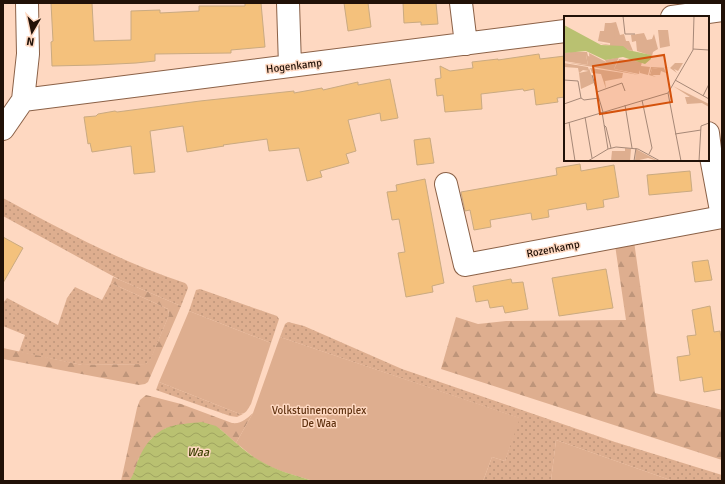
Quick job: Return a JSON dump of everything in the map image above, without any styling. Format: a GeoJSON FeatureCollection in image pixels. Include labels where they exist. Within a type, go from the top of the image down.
{"type":"FeatureCollection","features":[{"type":"Feature","properties":{"kind":"street"},"geometry":{"type":"LineString","coordinates":[[3,129],[23,100],[28,54],[26,3]]}},
{"type":"Feature","properties":{"kind":"street"},"geometry":{"type":"LineString","coordinates":[[288,3],[290,66]]}},
{"type":"Feature","properties":{"kind":"street"},"geometry":{"type":"LineString","coordinates":[[461,3],[466,44]]}},
{"type":"Feature","properties":{"kind":"street"},"geometry":{"type":"LineString","coordinates":[[678,16],[706,11]]}},
{"type":"Feature","properties":{"kind":"street","name":"Hogenkamp"},"geometry":{"type":"LineString","coordinates":[[23,100],[564,31]]}},
{"type":"Feature","properties":{"kind":"street"},"geometry":{"type":"LineString","coordinates":[[709,136],[716,157],[722,216]]}},
{"type":"Feature","properties":{"kind":"street","name":"Rozenkamp"},"geometry":{"type":"LineString","coordinates":[[446,184],[465,265],[722,216]]}},
{"type":"Feature","properties":{"kind":"green space"},"geometry":{"type":"Polygon","coordinates":[[[3,198],[115,255],[161,275],[185,283],[188,288],[181,306],[120,280],[3,216],[3,198]]]}},
{"type":"Feature","properties":{"kind":"green space"},"geometry":{"type":"Polygon","coordinates":[[[634,241],[655,393],[722,410],[722,460],[441,369],[456,317],[478,324],[506,321],[626,320],[615,245],[634,241]]]}},
{"type":"Feature","properties":{"kind":"green space"},"geometry":{"type":"Polygon","coordinates":[[[113,277],[181,306],[148,382],[139,385],[3,359],[3,348],[82,365],[146,364],[150,360],[169,315],[168,309],[111,283],[113,277]]]}},
{"type":"Feature","properties":{"kind":"green space"},"geometry":{"type":"Polygon","coordinates":[[[111,283],[168,309],[169,315],[150,361],[146,364],[82,365],[19,352],[25,335],[3,326],[3,303],[7,298],[58,325],[67,298],[75,287],[102,300],[111,283]]]}},
{"type":"Feature","properties":{"kind":"green space"},"geometry":{"type":"Polygon","coordinates":[[[200,289],[277,316],[279,319],[271,343],[189,311],[196,290],[200,289]]]}},
{"type":"Feature","properties":{"kind":"green space","name":"Volkstuinencomplex De Waa"},"geometry":{"type":"Polygon","coordinates":[[[189,311],[271,343],[251,404],[244,413],[240,414],[159,382],[189,311]]]}},
{"type":"Feature","properties":{"kind":"green space"},"geometry":{"type":"Polygon","coordinates":[[[288,322],[304,326],[402,369],[615,442],[722,475],[722,481],[673,481],[556,440],[551,481],[483,481],[492,457],[505,461],[519,418],[280,337],[285,324],[288,322]]]}},
{"type":"Feature","properties":{"kind":"green space","name":"Volkstuinencomplex De Waa"},"geometry":{"type":"Polygon","coordinates":[[[280,337],[520,418],[505,461],[492,457],[483,481],[313,481],[284,472],[263,463],[236,443],[253,413],[280,337]]]}},
{"type":"Feature","properties":{"kind":"green space"},"geometry":{"type":"Polygon","coordinates":[[[159,382],[243,414],[237,417],[230,416],[156,390],[159,382]]]}},
{"type":"Feature","properties":{"kind":"green space"},"geometry":{"type":"Polygon","coordinates":[[[146,395],[181,404],[232,423],[241,422],[253,413],[236,443],[220,429],[166,428],[151,439],[139,458],[133,476],[129,481],[121,481],[137,408],[140,400],[146,395]]]}},
{"type":"Feature","properties":{"kind":"green space"},"geometry":{"type":"Polygon","coordinates":[[[556,440],[673,481],[551,481],[556,440]]]}},
{"type":"Feature","properties":{"kind":"water","name":"Waa"},"geometry":{"type":"Polygon","coordinates":[[[202,422],[216,426],[247,452],[264,463],[284,472],[313,481],[129,481],[133,476],[144,449],[157,434],[166,428],[202,422]]]}},
{"type":"Feature","properties":{"kind":"building"},"geometry":{"type":"Polygon","coordinates":[[[51,3],[92,3],[94,41],[131,40],[131,11],[160,10],[160,13],[199,11],[199,6],[245,6],[245,3],[261,3],[265,47],[231,50],[231,53],[155,54],[155,61],[136,63],[52,66],[51,42],[53,41],[51,3]]]}},
{"type":"Feature","properties":{"kind":"building"},"geometry":{"type":"Polygon","coordinates":[[[344,3],[368,3],[371,27],[348,31],[344,3]]]}},
{"type":"Feature","properties":{"kind":"building"},"geometry":{"type":"Polygon","coordinates":[[[403,3],[436,3],[438,24],[421,25],[421,22],[404,23],[403,3]]]}},
{"type":"Feature","properties":{"kind":"building"},"geometry":{"type":"Polygon","coordinates":[[[539,54],[540,59],[564,56],[564,97],[557,98],[558,102],[536,105],[534,89],[481,94],[482,109],[445,112],[443,95],[437,96],[435,79],[441,78],[440,66],[450,71],[473,68],[472,62],[539,54]]]}},
{"type":"Feature","properties":{"kind":"building"},"geometry":{"type":"Polygon","coordinates":[[[390,79],[398,118],[381,121],[380,113],[348,120],[356,151],[346,154],[349,163],[320,171],[322,177],[307,181],[299,148],[269,151],[267,139],[187,152],[183,126],[150,131],[155,172],[134,174],[131,146],[92,152],[90,143],[88,144],[84,117],[96,116],[98,114],[115,111],[117,112],[200,101],[294,91],[294,93],[322,88],[323,90],[358,82],[358,85],[390,79]]]}},
{"type":"Feature","properties":{"kind":"building"},"geometry":{"type":"Polygon","coordinates":[[[430,138],[434,163],[417,165],[414,140],[430,138]]]}},
{"type":"Feature","properties":{"kind":"building"},"geometry":{"type":"Polygon","coordinates":[[[580,164],[581,171],[614,165],[619,197],[603,200],[604,207],[587,210],[586,203],[548,210],[549,217],[532,220],[531,213],[490,220],[491,227],[474,230],[470,210],[465,211],[461,192],[557,175],[556,168],[580,164]]]}},
{"type":"Feature","properties":{"kind":"building"},"geometry":{"type":"Polygon","coordinates":[[[690,171],[692,191],[649,195],[647,175],[690,171]]]}},
{"type":"Feature","properties":{"kind":"building"},"geometry":{"type":"Polygon","coordinates":[[[425,179],[444,283],[432,286],[433,292],[406,297],[398,253],[405,252],[399,219],[392,220],[387,192],[397,191],[396,185],[425,179]]]}},
{"type":"Feature","properties":{"kind":"building"},"geometry":{"type":"Polygon","coordinates":[[[3,237],[23,248],[3,283],[3,237]]]}},
{"type":"Feature","properties":{"kind":"building"},"geometry":{"type":"Polygon","coordinates":[[[708,260],[712,280],[695,282],[692,262],[708,260]]]}},
{"type":"Feature","properties":{"kind":"building"},"geometry":{"type":"Polygon","coordinates":[[[606,269],[613,308],[559,316],[552,278],[606,269]]]}},
{"type":"Feature","properties":{"kind":"building"},"geometry":{"type":"Polygon","coordinates":[[[511,279],[512,283],[523,282],[528,309],[505,313],[503,306],[490,308],[488,300],[476,302],[473,286],[511,279]]]}},
{"type":"Feature","properties":{"kind":"building"},"geometry":{"type":"Polygon","coordinates":[[[710,306],[714,332],[720,331],[722,345],[722,389],[704,392],[702,377],[680,381],[677,357],[690,355],[687,336],[696,335],[692,310],[710,306]]]}}]}
